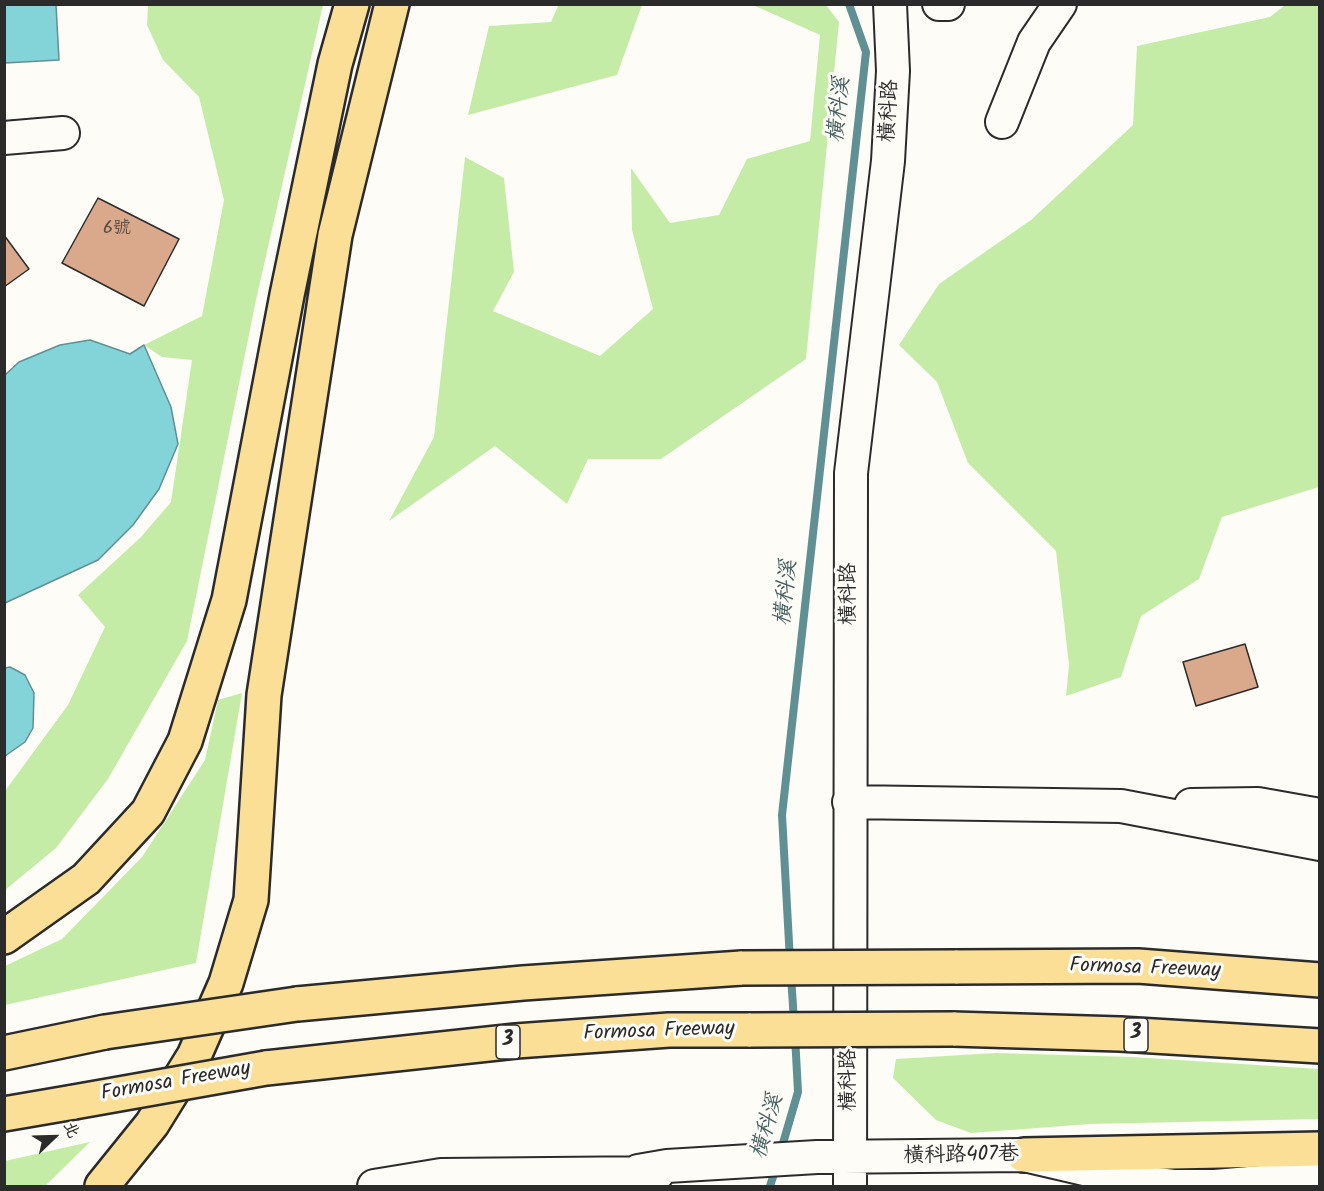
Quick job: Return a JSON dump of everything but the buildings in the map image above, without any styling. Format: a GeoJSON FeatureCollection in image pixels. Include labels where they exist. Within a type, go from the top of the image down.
{"type":"FeatureCollection","features":[{"type":"Feature","properties":{"kind":"highway"},"geometry":{"type":"LineString","coordinates":[[4,937],[86,879],[148,812],[184,741],[229,600],[287,295],[335,64],[352,4]]}},
{"type":"Feature","properties":{"kind":"highway"},"geometry":{"type":"LineString","coordinates":[[102,1186],[152,1124],[194,1056],[226,983],[251,900],[264,695],[335,235],[392,4]]}},
{"type":"Feature","properties":{"kind":"highway","name":"Formosa Freeway"},"geometry":{"type":"LineString","coordinates":[[4,1053],[105,1032],[297,1004],[523,983],[742,969],[1138,966],[1320,980]]}},
{"type":"Feature","properties":{"kind":"highway","name":"Formosa Freeway"},"geometry":{"type":"LineString","coordinates":[[4,1114],[266,1068],[516,1041],[669,1030],[953,1029],[1120,1034],[1320,1046]]}},
{"type":"Feature","properties":{"kind":"highway"},"geometry":{"type":"LineString","coordinates":[[1024,1155],[1320,1149]]}},
{"type":"Feature","properties":{"kind":"street","name":"橫科路"},"geometry":{"type":"LineString","coordinates":[[850,1172],[850,473],[888,161],[893,71],[891,4]]}},
{"type":"Feature","properties":{"kind":"street"},"geometry":{"type":"LineString","coordinates":[[939,4],[948,4]]}},
{"type":"Feature","properties":{"kind":"street"},"geometry":{"type":"LineString","coordinates":[[1002,122],[1034,42],[1060,4]]}},
{"type":"Feature","properties":{"kind":"street"},"geometry":{"type":"LineString","coordinates":[[4,138],[63,134]]}},
{"type":"Feature","properties":{"kind":"street"},"geometry":{"type":"LineString","coordinates":[[849,802],[1121,806],[1258,804],[1320,815]]}},
{"type":"Feature","properties":{"kind":"street"},"geometry":{"type":"LineString","coordinates":[[1121,806],[1320,844]]}},
{"type":"Feature","properties":{"kind":"street","name":"橫科路407巷"},"geometry":{"type":"LineString","coordinates":[[374,1186],[441,1175],[657,1170],[817,1161],[850,1172],[1024,1155],[1140,1182],[1173,1186],[1215,1186],[1320,1177]]}},
{"type":"Feature","properties":{"kind":"green space"},"geometry":{"type":"Polygon","coordinates":[[[559,4],[642,5],[617,75],[468,115],[489,26],[551,22],[559,4]]]}},
{"type":"Feature","properties":{"kind":"green space"},"geometry":{"type":"Polygon","coordinates":[[[148,5],[323,5],[256,300],[187,641],[108,779],[56,848],[5,890],[5,791],[68,705],[105,627],[78,595],[141,537],[171,502],[192,360],[162,357],[144,345],[202,316],[224,200],[199,97],[163,60],[147,25],[148,5]]]}},
{"type":"Feature","properties":{"kind":"green space"},"geometry":{"type":"Polygon","coordinates":[[[753,5],[826,5],[839,22],[806,359],[661,459],[588,459],[567,504],[495,446],[389,521],[434,437],[465,157],[504,178],[514,272],[493,311],[600,356],[653,309],[632,230],[631,168],[670,223],[719,215],[747,159],[810,141],[820,35],[753,5]]]}},
{"type":"Feature","properties":{"kind":"green space"},"geometry":{"type":"Polygon","coordinates":[[[1285,5],[1319,5],[1319,487],[1222,517],[1199,579],[1141,616],[1121,677],[1066,696],[1069,665],[1056,551],[968,463],[937,382],[899,345],[939,284],[1031,220],[1133,125],[1137,46],[1270,17],[1285,5]]]}},
{"type":"Feature","properties":{"kind":"green space"},"geometry":{"type":"Polygon","coordinates":[[[242,693],[196,963],[5,1005],[5,966],[62,939],[142,857],[205,760],[218,700],[242,693]]]}},
{"type":"Feature","properties":{"kind":"green space"},"geometry":{"type":"Polygon","coordinates":[[[996,1053],[1132,1057],[1319,1069],[1319,1119],[1090,1124],[971,1133],[936,1120],[893,1078],[896,1059],[996,1053]]]}},
{"type":"Feature","properties":{"kind":"green space"},"geometry":{"type":"Polygon","coordinates":[[[90,1142],[45,1186],[5,1186],[5,1161],[90,1142]]]}},
{"type":"Feature","properties":{"kind":"water"},"geometry":{"type":"Polygon","coordinates":[[[5,4],[56,5],[59,60],[5,63],[5,4]]]}},
{"type":"Feature","properties":{"kind":"water"},"geometry":{"type":"Polygon","coordinates":[[[90,340],[130,354],[144,345],[171,407],[178,444],[159,489],[133,525],[98,560],[5,603],[5,375],[19,362],[60,345],[90,340]]]}},
{"type":"Feature","properties":{"kind":"water"},"geometry":{"type":"Polygon","coordinates":[[[10,667],[25,675],[34,693],[33,728],[25,742],[5,756],[5,668],[10,667]]]}},
{"type":"Feature","properties":{"kind":"waterway","name":"橫科溪"},"geometry":{"type":"LineString","coordinates":[[790,961],[782,815],[866,52],[849,4]]}},
{"type":"Feature","properties":{"kind":"waterway","name":"橫科溪"},"geometry":{"type":"LineString","coordinates":[[791,976],[794,1021]]}},
{"type":"Feature","properties":{"kind":"waterway","name":"橫科溪"},"geometry":{"type":"LineString","coordinates":[[781,1150],[798,1092],[795,1036]]}},
{"type":"Feature","properties":{"kind":"waterway","name":"橫科溪"},"geometry":{"type":"LineString","coordinates":[[770,1186],[776,1168]]}}]}
